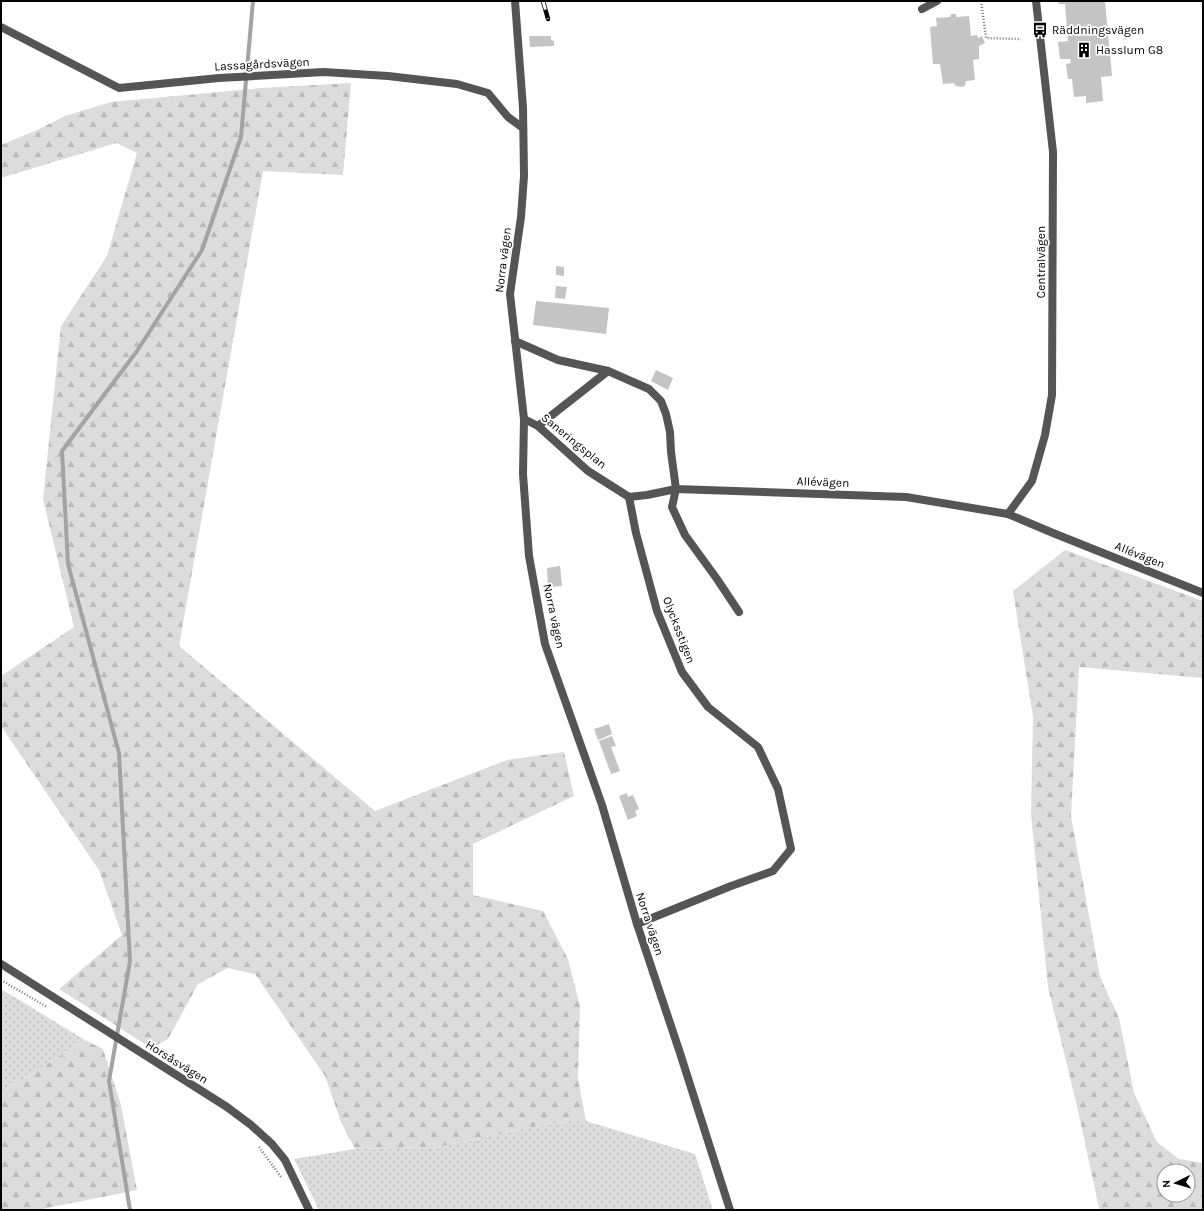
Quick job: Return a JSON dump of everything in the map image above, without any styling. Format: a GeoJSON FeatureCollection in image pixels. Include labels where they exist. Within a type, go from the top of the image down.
{"type":"FeatureCollection","features":[{"type":"Feature","properties":{"kind":"street","name":"Norra vägen"},"geometry":{"type":"LineString","coordinates":[[515,1],[523,108],[524,176],[521,217],[510,294],[524,418],[523,474],[529,556],[545,644],[602,805],[637,924],[730,1210]]}},
{"type":"Feature","properties":{"kind":"street"},"geometry":{"type":"LineString","coordinates":[[922,9],[937,1]]}},
{"type":"Feature","properties":{"kind":"street","name":"Centralvägen"},"geometry":{"type":"LineString","coordinates":[[1008,514],[1032,481],[1045,435],[1052,395],[1053,152],[1036,1]]}},
{"type":"Feature","properties":{"kind":"street","name":"Lassagårdsvägen"},"geometry":{"type":"LineString","coordinates":[[1,27],[119,88],[219,78],[317,73],[388,76],[457,84],[488,93],[508,117],[523,128]]}},
{"type":"Feature","properties":{"kind":"street"},"geometry":{"type":"LineString","coordinates":[[515,341],[558,360],[608,371],[649,389],[661,401],[670,432],[676,490],[672,507],[685,535],[739,612]]}},
{"type":"Feature","properties":{"kind":"street"},"geometry":{"type":"LineString","coordinates":[[538,426],[608,371]]}},
{"type":"Feature","properties":{"kind":"street","name":"Saneringsplan"},"geometry":{"type":"LineString","coordinates":[[524,418],[538,426],[588,471],[628,496]]}},
{"type":"Feature","properties":{"kind":"street"},"geometry":{"type":"LineString","coordinates":[[628,496],[647,495],[676,490]]}},
{"type":"Feature","properties":{"kind":"street","name":"Allévägen"},"geometry":{"type":"LineString","coordinates":[[676,490],[906,497],[1008,514],[1203,593]]}},
{"type":"Feature","properties":{"kind":"street","name":"Olycksstigen"},"geometry":{"type":"LineString","coordinates":[[628,496],[636,533],[657,610],[682,672],[708,708],[758,747],[778,789],[791,849],[773,871],[731,886],[637,924]]}},
{"type":"Feature","properties":{"kind":"street","name":"Horsåsvägen"},"geometry":{"type":"LineString","coordinates":[[1,964],[227,1107],[251,1125],[272,1144],[285,1160],[309,1210]]}},
{"type":"Feature","properties":{"kind":"path"},"geometry":{"type":"LineString","coordinates":[[981,1],[986,38],[1021,39]]}},
{"type":"Feature","properties":{"kind":"path"},"geometry":{"type":"LineString","coordinates":[[1,980],[53,1010]]}},
{"type":"Feature","properties":{"kind":"path"},"geometry":{"type":"LineString","coordinates":[[258,1146],[283,1181]]}},
{"type":"Feature","properties":{"kind":"green space"},"geometry":{"type":"Polygon","coordinates":[[[351,83],[343,175],[263,171],[179,646],[375,811],[507,760],[564,752],[574,796],[473,844],[473,895],[543,911],[568,959],[580,1006],[578,1079],[586,1121],[552,1123],[438,1147],[355,1149],[341,1122],[325,1076],[255,974],[228,968],[198,984],[168,1039],[151,1048],[59,989],[122,935],[99,870],[1,726],[1,676],[74,627],[43,499],[61,326],[107,256],[137,153],[116,143],[1,178],[1,145],[65,116],[111,102],[260,88],[351,83]]]}},
{"type":"Feature","properties":{"kind":"green space"},"geometry":{"type":"Polygon","coordinates":[[[1065,550],[1203,601],[1203,678],[1079,667],[1071,816],[1100,977],[1119,1018],[1134,1093],[1157,1142],[1179,1159],[1203,1163],[1203,1210],[1101,1210],[1099,1208],[1077,1106],[1048,987],[1031,814],[1033,717],[1013,591],[1065,550]]]}},
{"type":"Feature","properties":{"kind":"green space"},"geometry":{"type":"Polygon","coordinates":[[[1,989],[85,1040],[1,1093],[1,989]]]}},
{"type":"Feature","properties":{"kind":"green space"},"geometry":{"type":"Polygon","coordinates":[[[85,1040],[103,1049],[121,1105],[137,1190],[37,1210],[1,1210],[1,1093],[85,1040]]]}},
{"type":"Feature","properties":{"kind":"green space"},"geometry":{"type":"Polygon","coordinates":[[[586,1121],[695,1154],[713,1210],[319,1210],[294,1159],[355,1149],[438,1147],[552,1123],[586,1121]]]}},
{"type":"Feature","properties":{"kind":"building","name":"Hasslum G8"},"geometry":{"type":"Polygon","coordinates":[[[1058,1],[1105,1],[1112,76],[1101,77],[1103,101],[1086,103],[1086,96],[1074,97],[1072,79],[1068,79],[1066,64],[1071,63],[1070,59],[1060,59],[1058,42],[1068,41],[1065,4],[1059,4],[1058,1]]]}},
{"type":"Feature","properties":{"kind":"building"},"geometry":{"type":"Polygon","coordinates":[[[951,14],[956,14],[956,17],[969,16],[971,36],[977,35],[978,38],[982,36],[985,43],[979,46],[979,59],[973,60],[975,80],[966,81],[965,86],[961,87],[956,86],[954,83],[943,84],[940,64],[933,64],[930,27],[937,26],[936,18],[950,17],[951,14]]]}},
{"type":"Feature","properties":{"kind":"building"},"geometry":{"type":"Polygon","coordinates":[[[529,36],[551,36],[551,40],[554,41],[554,46],[530,47],[529,36]]]}},
{"type":"Feature","properties":{"kind":"building"},"geometry":{"type":"Polygon","coordinates":[[[556,266],[564,267],[564,276],[556,275],[556,266]]]}},
{"type":"Feature","properties":{"kind":"building"},"geometry":{"type":"Polygon","coordinates":[[[556,286],[567,287],[565,299],[555,298],[556,286]]]}},
{"type":"Feature","properties":{"kind":"building"},"geometry":{"type":"Polygon","coordinates":[[[536,301],[609,308],[606,334],[533,325],[536,301]]]}},
{"type":"Feature","properties":{"kind":"building"},"geometry":{"type":"Polygon","coordinates":[[[656,370],[673,378],[668,390],[651,381],[656,370]]]}},
{"type":"Feature","properties":{"kind":"building"},"geometry":{"type":"Polygon","coordinates":[[[560,566],[562,586],[548,587],[547,568],[560,566]]]}},
{"type":"Feature","properties":{"kind":"building"},"geometry":{"type":"Polygon","coordinates":[[[609,724],[612,734],[598,740],[594,729],[609,724]]]}},
{"type":"Feature","properties":{"kind":"building"},"geometry":{"type":"Polygon","coordinates":[[[612,736],[616,746],[611,747],[620,771],[611,774],[599,741],[612,736]]]}},
{"type":"Feature","properties":{"kind":"building"},"geometry":{"type":"Polygon","coordinates":[[[627,793],[628,797],[633,795],[639,809],[635,811],[637,816],[628,820],[619,796],[627,793]]]}},
{"type":"Feature","properties":{"kind":"waterway"},"geometry":{"type":"LineString","coordinates":[[130,1210],[109,1081],[130,961],[119,753],[68,564],[62,451],[137,351],[202,250],[241,137],[253,1]]}},
{"type":"Feature","properties":{"kind":"railway"},"geometry":{"type":"LineString","coordinates":[[543,1],[548,19]]}},
{"type":"Feature","properties":{"kind":"place","name":"Räddningsvägen"},"geometry":{"type":"Point","coordinates":[1040,30]}},
{"type":"Feature","properties":{"kind":"place","name":"Hasslum G8"},"geometry":{"type":"Point","coordinates":[1084,50]}}]}
